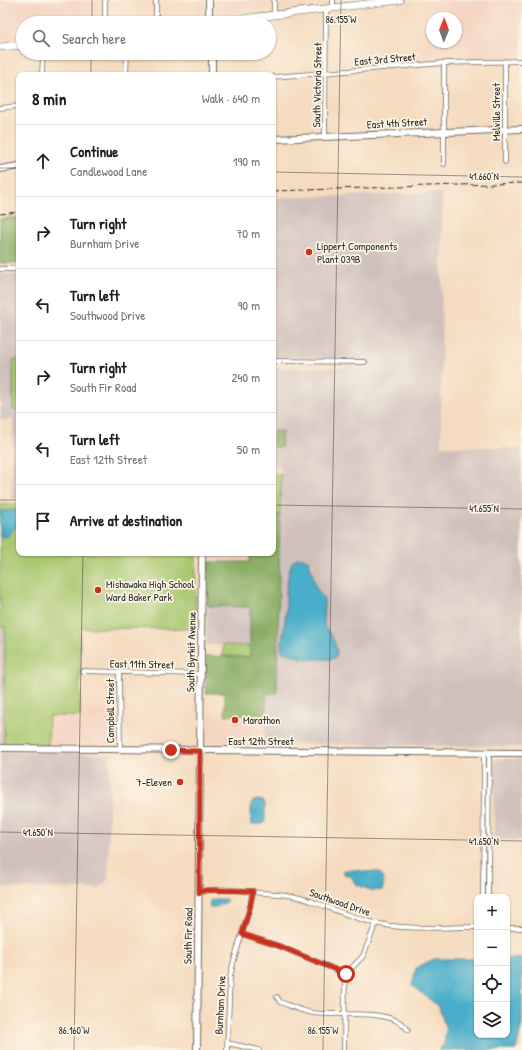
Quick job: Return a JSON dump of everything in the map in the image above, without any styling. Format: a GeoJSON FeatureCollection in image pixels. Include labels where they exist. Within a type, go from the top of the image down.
{"type":"FeatureCollection","features":[{"type":"Feature","properties":{"kind":"main road"},"geometry":{"type":"LineString","coordinates":[[266,16],[400,0]]}},
{"type":"Feature","properties":{"kind":"main road"},"geometry":{"type":"LineString","coordinates":[[0,47],[16,45]]}},
{"type":"Feature","properties":{"kind":"street"},"geometry":{"type":"LineString","coordinates":[[105,0],[105,16]]}},
{"type":"Feature","properties":{"kind":"street"},"geometry":{"type":"LineString","coordinates":[[156,0],[156,16]]}},
{"type":"Feature","properties":{"kind":"street"},"geometry":{"type":"LineString","coordinates":[[209,0],[209,16]]}},
{"type":"Feature","properties":{"kind":"street"},"geometry":{"type":"LineString","coordinates":[[274,0],[274,15]]}},
{"type":"Feature","properties":{"kind":"street","name":"South Victoria Street"},"geometry":{"type":"LineString","coordinates":[[325,137],[325,72],[329,8],[333,0]]}},
{"type":"Feature","properties":{"kind":"street"},"geometry":{"type":"LineString","coordinates":[[42,72],[43,60]]}},
{"type":"Feature","properties":{"kind":"street"},"geometry":{"type":"LineString","coordinates":[[126,72],[127,60]]}},
{"type":"Feature","properties":{"kind":"street"},"geometry":{"type":"LineString","coordinates":[[212,60],[212,72]]}},
{"type":"Feature","properties":{"kind":"street","name":"Melville Street"},"geometry":{"type":"LineString","coordinates":[[505,61],[505,162]]}},
{"type":"Feature","properties":{"kind":"street","name":"East 3rd Street"},"geometry":{"type":"LineString","coordinates":[[276,77],[444,63],[522,61]]}},
{"type":"Feature","properties":{"kind":"street"},"geometry":{"type":"LineString","coordinates":[[444,63],[444,164]]}},
{"type":"Feature","properties":{"kind":"street"},"geometry":{"type":"LineString","coordinates":[[0,108],[16,106]]}},
{"type":"Feature","properties":{"kind":"street","name":"East 4th Street"},"geometry":{"type":"LineString","coordinates":[[276,139],[522,129]]}},
{"type":"Feature","properties":{"kind":"street"},"geometry":{"type":"LineString","coordinates":[[0,169],[16,166]]}},
{"type":"Feature","properties":{"kind":"street"},"geometry":{"type":"LineString","coordinates":[[0,269],[16,269]]}},
{"type":"Feature","properties":{"kind":"street"},"geometry":{"type":"LineString","coordinates":[[276,361],[365,362]]}},
{"type":"Feature","properties":{"kind":"street","name":"South Byrkit Avenue"},"geometry":{"type":"LineString","coordinates":[[200,751],[202,556]]}},
{"type":"Feature","properties":{"kind":"street","name":"East 11th Street"},"geometry":{"type":"LineString","coordinates":[[82,671],[201,674]]}},
{"type":"Feature","properties":{"kind":"street","name":"Campbell Street"},"geometry":{"type":"LineString","coordinates":[[119,672],[120,750]]}},
{"type":"Feature","properties":{"kind":"street","name":"East 12th Street"},"geometry":{"type":"LineString","coordinates":[[0,748],[522,753]]}},
{"type":"Feature","properties":{"kind":"street","name":"South Fir Road"},"geometry":{"type":"LineString","coordinates":[[197,1050],[200,751]]}},
{"type":"Feature","properties":{"kind":"street"},"geometry":{"type":"LineString","coordinates":[[483,894],[486,753]]}},
{"type":"Feature","properties":{"kind":"street"},"geometry":{"type":"LineString","coordinates":[[486,753],[488,894]]}},
{"type":"Feature","properties":{"kind":"street","name":"Southwood Drive"},"geometry":{"type":"LineString","coordinates":[[199,893],[206,890],[253,891],[299,898],[353,917],[376,923],[400,926],[474,927]]}},
{"type":"Feature","properties":{"kind":"street","name":"Burnham Drive"},"geometry":{"type":"LineString","coordinates":[[227,1050],[230,977],[250,907],[253,891]]}},
{"type":"Feature","properties":{"kind":"street"},"geometry":{"type":"LineString","coordinates":[[344,1050],[346,974],[363,956],[376,923]]}},
{"type":"Feature","properties":{"kind":"street"},"geometry":{"type":"LineString","coordinates":[[510,928],[522,928]]}},
{"type":"Feature","properties":{"kind":"street"},"geometry":{"type":"LineString","coordinates":[[242,934],[279,946],[346,974]]}},
{"type":"Feature","properties":{"kind":"street"},"geometry":{"type":"LineString","coordinates":[[277,996],[280,1002],[304,1011],[321,1014],[380,1016],[405,1024],[408,1030]]}},
{"type":"Feature","properties":{"kind":"street"},"geometry":{"type":"LineString","coordinates":[[227,1043],[259,1050]]}},
{"type":"Feature","properties":{"kind":"shaded area"},"geometry":{"type":"Polygon","coordinates":[[[0,0],[99,0],[99,16],[16,16],[16,39],[0,41],[0,0]]]}},
{"type":"Feature","properties":{"kind":"shaded area"},"geometry":{"type":"Polygon","coordinates":[[[195,0],[203,0],[204,16],[195,16],[195,0]]]}},
{"type":"Feature","properties":{"kind":"shaded area"},"geometry":{"type":"Polygon","coordinates":[[[213,0],[267,0],[267,10],[215,16],[213,12],[213,0]]]}},
{"type":"Feature","properties":{"kind":"shaded area"},"geometry":{"type":"Polygon","coordinates":[[[424,0],[522,0],[522,61],[424,64],[424,0]]]}},
{"type":"Feature","properties":{"kind":"shaded area"},"geometry":{"type":"Polygon","coordinates":[[[442,193],[441,446],[522,448],[522,747],[265,743],[266,693],[277,693],[281,466],[276,466],[276,447],[281,447],[282,432],[276,431],[276,368],[345,368],[346,358],[276,357],[276,198],[442,193]]]}},
{"type":"Feature","properties":{"kind":"shaded area"},"geometry":{"type":"Polygon","coordinates":[[[0,274],[16,274],[16,360],[13,361],[13,409],[16,410],[16,499],[11,499],[13,419],[0,420],[0,274]]]}},
{"type":"Feature","properties":{"kind":"shaded area"},"geometry":{"type":"Polygon","coordinates":[[[208,556],[250,556],[250,562],[208,562],[208,556]]]}},
{"type":"Feature","properties":{"kind":"shaded area"},"geometry":{"type":"Polygon","coordinates":[[[208,606],[250,607],[250,646],[206,645],[208,606]]]}},
{"type":"Feature","properties":{"kind":"shaded area"},"geometry":{"type":"Polygon","coordinates":[[[0,627],[5,627],[4,745],[0,744],[0,627]]]}},
{"type":"Feature","properties":{"kind":"shaded area"},"geometry":{"type":"Polygon","coordinates":[[[80,710],[116,710],[116,743],[114,745],[48,745],[49,716],[80,716],[80,710]]]}},
{"type":"Feature","properties":{"kind":"shaded area"},"geometry":{"type":"Polygon","coordinates":[[[206,714],[266,715],[265,743],[214,743],[208,741],[205,732],[206,714]]]}},
{"type":"Feature","properties":{"kind":"shaded area"},"geometry":{"type":"Polygon","coordinates":[[[0,752],[110,754],[108,879],[98,889],[4,888],[0,884],[0,752]]]}},
{"type":"Feature","properties":{"kind":"shaded area"},"geometry":{"type":"Polygon","coordinates":[[[494,759],[522,759],[522,840],[494,840],[494,759]]]}},
{"type":"Feature","properties":{"kind":"green space"},"geometry":{"type":"Polygon","coordinates":[[[16,217],[16,263],[0,263],[0,219],[16,217]]]}},
{"type":"Feature","properties":{"kind":"green space"},"geometry":{"type":"Polygon","coordinates":[[[13,360],[16,360],[16,410],[13,410],[13,360]]]}},
{"type":"Feature","properties":{"kind":"green space"},"geometry":{"type":"Polygon","coordinates":[[[276,431],[282,431],[281,447],[276,447],[276,431]]]}},
{"type":"Feature","properties":{"kind":"green space"},"geometry":{"type":"Polygon","coordinates":[[[276,474],[281,475],[280,515],[276,515],[276,474]]]}},
{"type":"Feature","properties":{"kind":"green space","name":"Mishawaka High School Ward Baker Park"},"geometry":{"type":"Polygon","coordinates":[[[0,504],[16,504],[16,556],[196,556],[195,629],[80,628],[80,716],[49,716],[48,745],[4,745],[5,627],[0,627],[0,504]]]}},
{"type":"Feature","properties":{"kind":"green space"},"geometry":{"type":"Polygon","coordinates":[[[276,515],[280,515],[277,693],[266,693],[266,715],[225,715],[225,693],[206,693],[206,656],[250,657],[250,607],[208,606],[208,562],[250,562],[250,556],[276,556],[276,515]]]}},
{"type":"Feature","properties":{"kind":"green space"},"geometry":{"type":"Polygon","coordinates":[[[223,645],[250,646],[250,657],[222,656],[223,645]]]}},
{"type":"Feature","properties":{"kind":"water"},"geometry":{"type":"Polygon","coordinates":[[[16,510],[16,527],[8,536],[0,537],[0,511],[16,510]]]}},
{"type":"Feature","properties":{"kind":"water"},"geometry":{"type":"Polygon","coordinates":[[[297,558],[303,558],[309,561],[316,588],[324,599],[324,626],[332,636],[337,650],[336,657],[332,659],[302,658],[283,652],[281,649],[286,612],[286,592],[289,570],[293,561],[297,558]]]}},
{"type":"Feature","properties":{"kind":"water"},"geometry":{"type":"Polygon","coordinates":[[[257,800],[263,801],[265,804],[265,822],[263,824],[251,823],[251,804],[257,800]]]}},
{"type":"Feature","properties":{"kind":"water"},"geometry":{"type":"Polygon","coordinates":[[[344,870],[358,870],[364,872],[376,871],[380,873],[384,881],[382,890],[373,891],[355,884],[352,877],[344,874],[344,870]]]}},
{"type":"Feature","properties":{"kind":"water"},"geometry":{"type":"Polygon","coordinates":[[[215,899],[226,899],[226,902],[216,907],[210,907],[210,901],[215,899]]]}},
{"type":"Feature","properties":{"kind":"water"},"geometry":{"type":"Polygon","coordinates":[[[522,958],[522,1024],[516,1050],[438,1050],[444,1044],[446,1030],[439,1007],[412,985],[416,968],[434,959],[474,959],[474,1038],[510,1038],[510,959],[522,958]]]}},
{"type":"Feature","properties":{"kind":"railway"},"geometry":{"type":"LineString","coordinates":[[276,191],[522,183]]}},
{"type":"Feature","properties":{"kind":"railway"},"geometry":{"type":"LineString","coordinates":[[0,214],[16,212]]}},
{"type":"Feature","properties":{"kind":"place","name":"Lippert Components Plant 039B"},"geometry":{"type":"Point","coordinates":[309,252]}},
{"type":"Feature","properties":{"kind":"place","name":"Mishawaka High School Ward Baker Park"},"geometry":{"type":"Point","coordinates":[98,590]}},
{"type":"Feature","properties":{"kind":"place","name":"Marathon"},"geometry":{"type":"Point","coordinates":[235,720]}},
{"type":"Feature","properties":{"kind":"place","name":"7-Eleven"},"geometry":{"type":"Point","coordinates":[180,782]}},
{"type":"Feature","properties":{"kind":"route"},"geometry":{"type":"LineString","coordinates":[[171,750],[200,751],[199,893],[206,890],[253,891],[242,934],[308,957],[346,974]]}}]}
